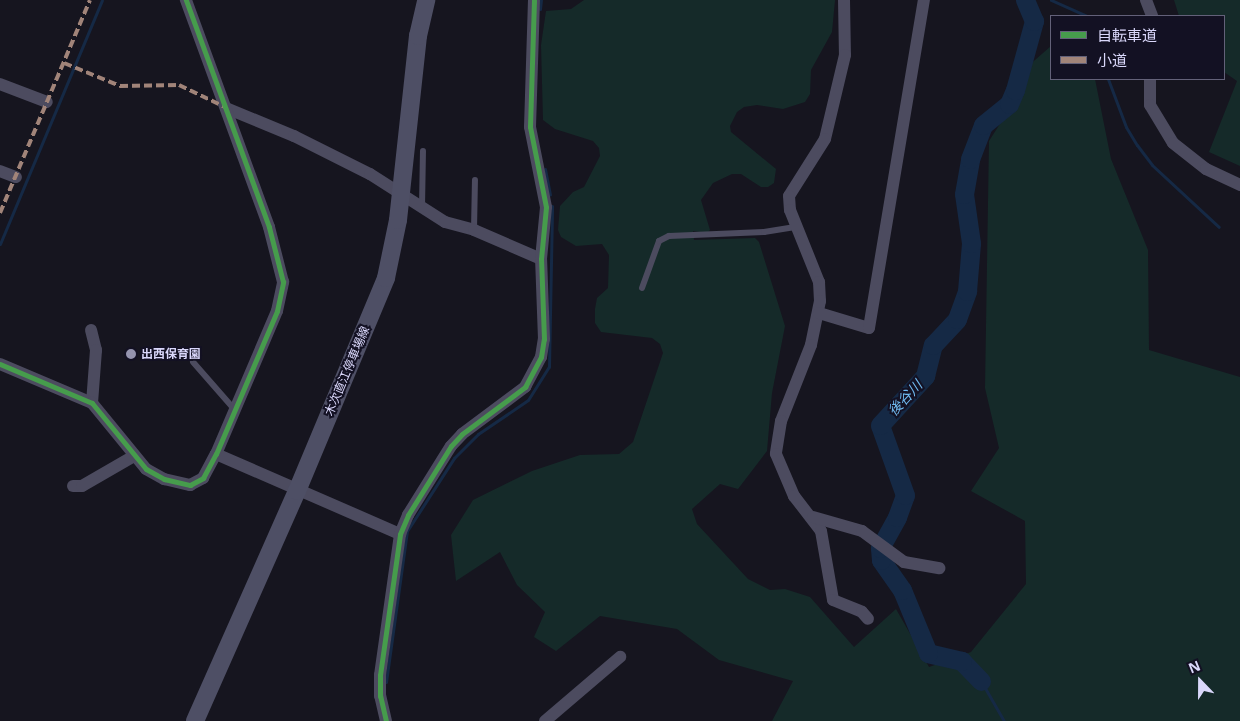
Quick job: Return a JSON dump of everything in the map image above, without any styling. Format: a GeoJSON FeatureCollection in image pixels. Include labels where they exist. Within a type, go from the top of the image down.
{"type":"FeatureCollection","features":[{"type":"Feature","properties":{"kind":"main road","name":"木次直江停車場線"},"geometry":{"type":"LineString","coordinates":[[195,721],[297,491],[386,278],[401,197],[418,36],[426,0]]}},
{"type":"Feature","properties":{"kind":"street"},"geometry":{"type":"LineString","coordinates":[[0,364],[92,403],[146,469],[164,479],[190,485],[203,478],[216,454],[277,311],[283,282],[269,227],[186,0]]}},
{"type":"Feature","properties":{"kind":"street"},"geometry":{"type":"LineString","coordinates":[[386,721],[380,696],[380,675],[400,534],[430,476],[451,446],[462,434],[513,398],[535,372],[544,339],[541,259],[546,207],[530,127],[534,0]]}},
{"type":"Feature","properties":{"kind":"street"},"geometry":{"type":"LineString","coordinates":[[844,0],[845,55],[825,139],[789,196],[790,210],[819,282],[818,313],[811,345],[781,421],[776,444],[779,463],[787,482],[813,517],[825,544],[833,600],[862,612],[868,619]]}},
{"type":"Feature","properties":{"kind":"street"},"geometry":{"type":"LineString","coordinates":[[818,313],[870,328],[924,0]]}},
{"type":"Feature","properties":{"kind":"street"},"geometry":{"type":"LineString","coordinates":[[1146,0],[1152,15]]}},
{"type":"Feature","properties":{"kind":"street"},"geometry":{"type":"LineString","coordinates":[[1150,80],[1150,105],[1173,143],[1206,169],[1240,185]]}},
{"type":"Feature","properties":{"kind":"street"},"geometry":{"type":"LineString","coordinates":[[0,84],[47,102]]}},
{"type":"Feature","properties":{"kind":"street"},"geometry":{"type":"LineString","coordinates":[[226,108],[294,136],[362,170],[401,197],[445,222],[474,230],[541,259]]}},
{"type":"Feature","properties":{"kind":"street"},"geometry":{"type":"LineString","coordinates":[[0,171],[16,177]]}},
{"type":"Feature","properties":{"kind":"street"},"geometry":{"type":"LineString","coordinates":[[91,330],[96,350],[92,403]]}},
{"type":"Feature","properties":{"kind":"street"},"geometry":{"type":"LineString","coordinates":[[216,454],[297,491],[400,534]]}},
{"type":"Feature","properties":{"kind":"street"},"geometry":{"type":"LineString","coordinates":[[73,486],[82,486],[134,456]]}},
{"type":"Feature","properties":{"kind":"street"},"geometry":{"type":"LineString","coordinates":[[813,517],[862,531],[904,562],[939,568]]}},
{"type":"Feature","properties":{"kind":"street"},"geometry":{"type":"LineString","coordinates":[[545,721],[620,657]]}},
{"type":"Feature","properties":{"kind":"lane"},"geometry":{"type":"LineString","coordinates":[[422,208],[423,151]]}},
{"type":"Feature","properties":{"kind":"lane"},"geometry":{"type":"LineString","coordinates":[[474,230],[475,180]]}},
{"type":"Feature","properties":{"kind":"lane"},"geometry":{"type":"LineString","coordinates":[[642,288],[660,241],[669,236],[764,232],[797,227]]}},
{"type":"Feature","properties":{"kind":"lane"},"geometry":{"type":"LineString","coordinates":[[193,362],[235,410]]}},
{"type":"Feature","properties":{"kind":"green space"},"geometry":{"type":"Polygon","coordinates":[[[584,0],[835,0],[832,32],[811,70],[810,94],[805,102],[783,109],[757,105],[744,107],[737,112],[730,126],[731,132],[776,169],[774,183],[768,187],[761,187],[741,174],[732,174],[713,183],[701,200],[710,230],[707,233],[693,231],[694,240],[755,238],[759,242],[785,326],[772,393],[767,451],[738,489],[720,484],[692,509],[697,524],[748,579],[770,590],[785,589],[810,597],[854,647],[896,609],[929,667],[971,652],[1026,584],[1025,521],[971,491],[999,448],[985,388],[989,141],[1012,105],[1027,67],[1050,47],[1050,80],[1095,80],[1111,159],[1148,250],[1149,350],[1240,377],[1240,721],[772,721],[793,681],[719,660],[677,629],[600,616],[556,651],[534,637],[545,612],[517,585],[500,552],[456,581],[451,535],[473,500],[532,471],[580,455],[619,454],[633,442],[663,353],[660,344],[652,338],[601,332],[595,323],[595,309],[597,298],[608,288],[609,255],[602,244],[576,246],[561,237],[558,230],[560,206],[573,192],[584,187],[600,156],[599,148],[593,141],[555,129],[543,120],[541,45],[546,11],[571,9],[584,0]]]}},
{"type":"Feature","properties":{"kind":"green space"},"geometry":{"type":"Polygon","coordinates":[[[1174,0],[1240,0],[1240,166],[1209,152],[1237,81],[1225,73],[1225,15],[1179,15],[1174,0]]]}},
{"type":"Feature","properties":{"kind":"waterway"},"geometry":{"type":"LineString","coordinates":[[0,244],[102,0]]}},
{"type":"Feature","properties":{"kind":"waterway"},"geometry":{"type":"LineString","coordinates":[[540,9],[541,0]]}},
{"type":"Feature","properties":{"kind":"waterway","name":"後谷川"},"geometry":{"type":"LineString","coordinates":[[981,681],[962,661],[928,653],[902,590],[881,560],[880,548],[897,517],[905,495],[880,425],[925,376],[933,345],[957,319],[967,291],[971,243],[964,194],[970,159],[983,125],[1009,104],[1015,90],[1034,21],[1025,0]]}},
{"type":"Feature","properties":{"kind":"waterway"},"geometry":{"type":"LineString","coordinates":[[1051,0],[1085,15]]}},
{"type":"Feature","properties":{"kind":"waterway"},"geometry":{"type":"LineString","coordinates":[[1108,80],[1126,127],[1152,165],[1219,227]]}},
{"type":"Feature","properties":{"kind":"waterway"},"geometry":{"type":"LineString","coordinates":[[545,169],[550,195]]}},
{"type":"Feature","properties":{"kind":"waterway"},"geometry":{"type":"LineString","coordinates":[[386,682],[407,531],[454,458],[478,434],[528,400],[549,367],[552,206]]}},
{"type":"Feature","properties":{"kind":"waterway"},"geometry":{"type":"LineString","coordinates":[[981,681],[1004,721]]}},
{"type":"Feature","properties":{"kind":"marked path"},"geometry":{"type":"LineString","coordinates":[[0,213],[90,0]]}},
{"type":"Feature","properties":{"kind":"marked path"},"geometry":{"type":"LineString","coordinates":[[64,63],[120,86],[179,85],[225,107]]}},
{"type":"Feature","properties":{"kind":"cycle path"},"geometry":{"type":"LineString","coordinates":[[0,364],[92,403],[146,469],[164,479],[190,485],[203,478],[216,454],[277,311],[283,282],[269,227],[186,0]]}},
{"type":"Feature","properties":{"kind":"cycle path"},"geometry":{"type":"LineString","coordinates":[[386,721],[380,696],[380,675],[400,534],[408,515],[451,446],[462,434],[525,387],[541,357],[544,339],[541,259],[546,207],[530,127],[534,0]]}},
{"type":"Feature","properties":{"kind":"place","name":"出西保育園"},"geometry":{"type":"Point","coordinates":[131,354]}}]}
